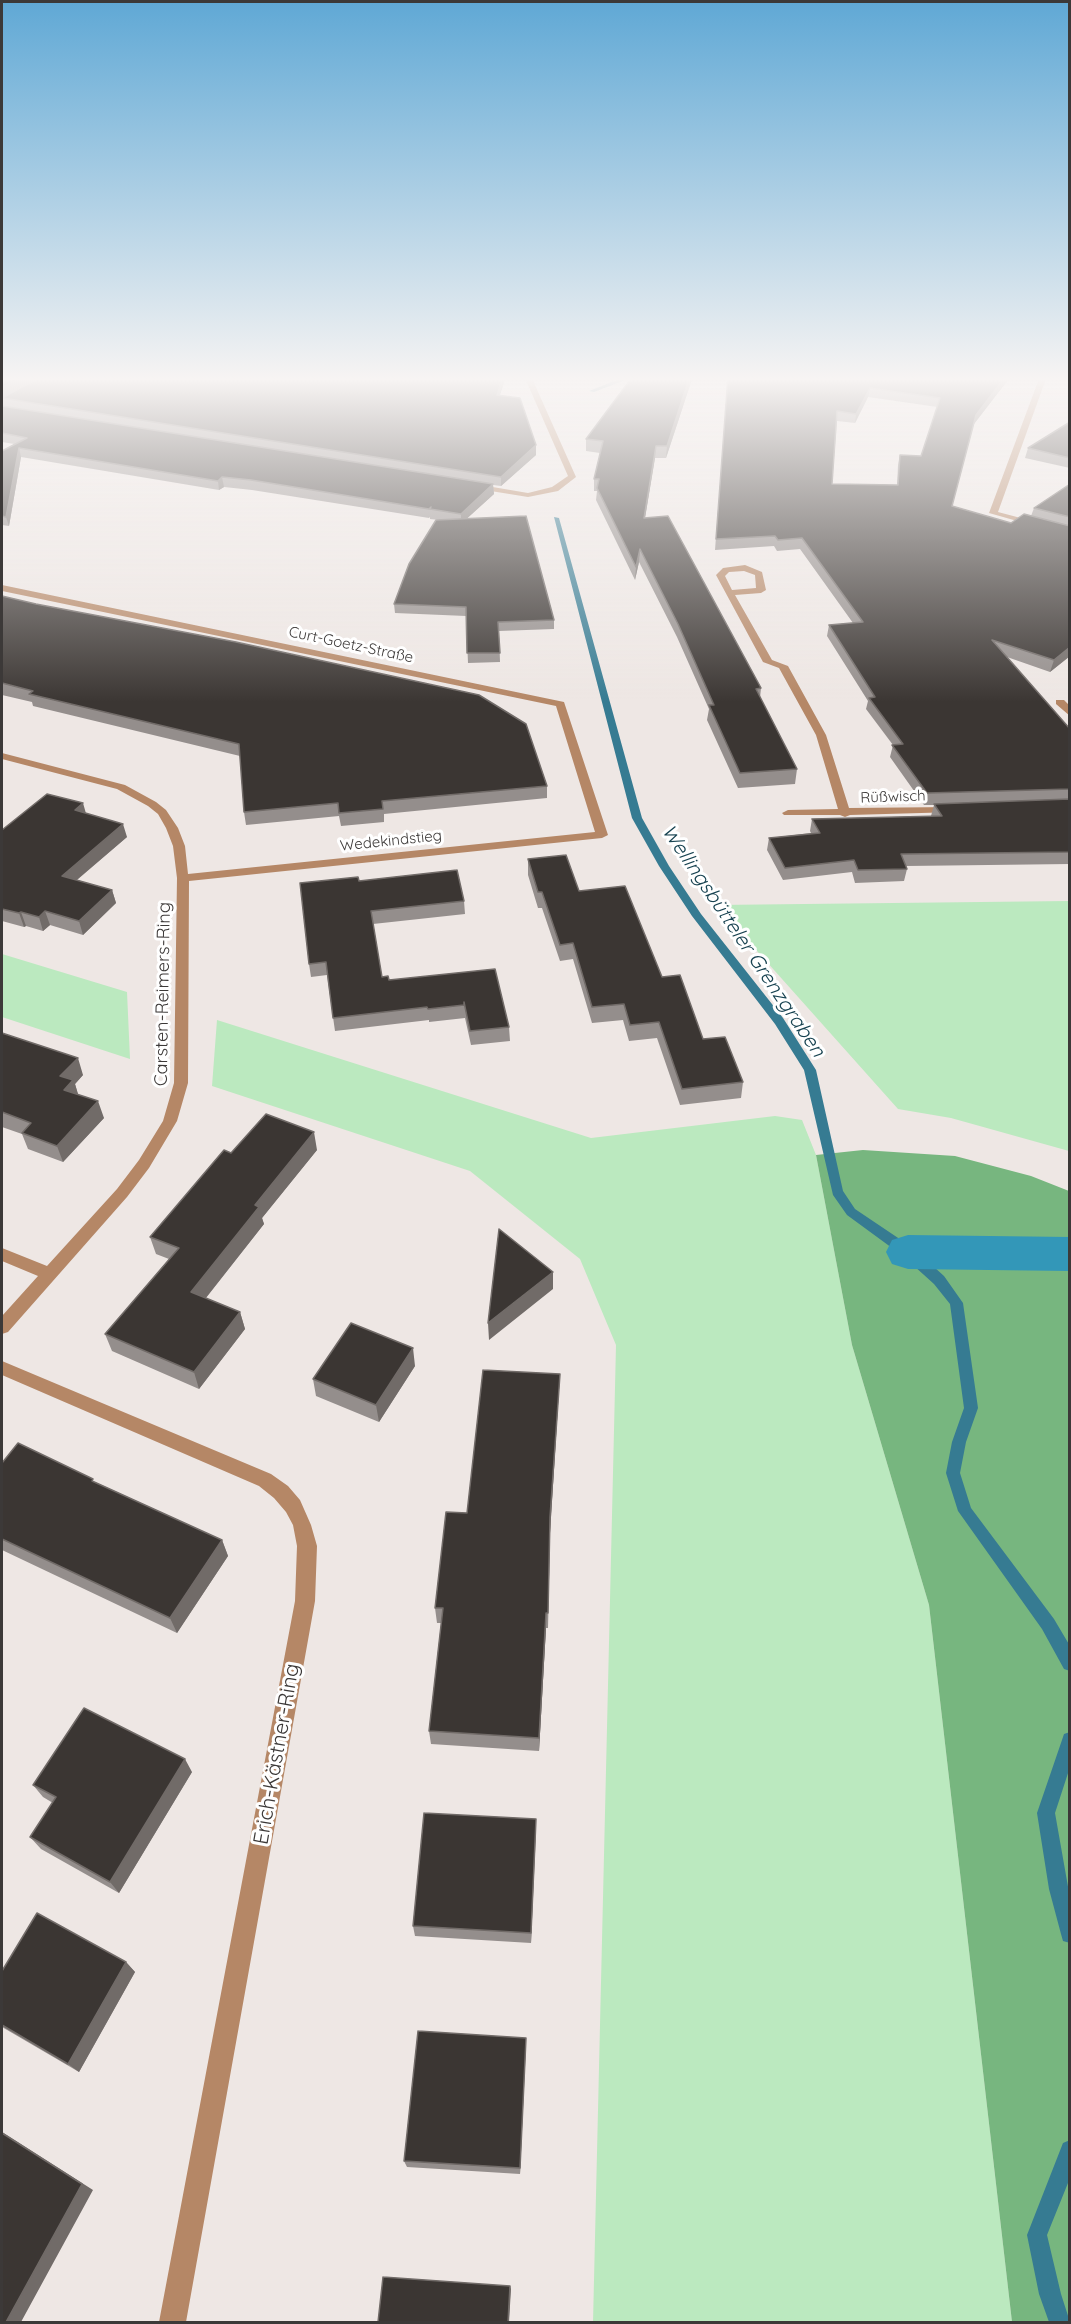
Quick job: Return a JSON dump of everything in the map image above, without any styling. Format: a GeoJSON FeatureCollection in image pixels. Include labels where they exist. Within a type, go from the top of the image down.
{"type":"FeatureCollection","features":[{"type":"Feature","properties":{"kind":"street"},"geometry":{"type":"LineString","coordinates":[[464,484],[528,495],[555,489],[561,484]]}},
{"type":"Feature","properties":{"kind":"street"},"geometry":{"type":"LineString","coordinates":[[1003,484],[993,513],[1070,534]]}},
{"type":"Feature","properties":{"kind":"street","name":"Curt-Goetz-Straße"},"geometry":{"type":"LineString","coordinates":[[2,588],[560,704],[602,835]]}},
{"type":"Feature","properties":{"kind":"street"},"geometry":{"type":"LineString","coordinates":[[729,593],[768,662],[783,666],[821,735],[844,814]]}},
{"type":"Feature","properties":{"kind":"street"},"geometry":{"type":"LineString","coordinates":[[1060,702],[1070,713]]}},
{"type":"Feature","properties":{"kind":"street","name":"Carsten-Reimers-Ring"},"geometry":{"type":"LineString","coordinates":[[2,756],[121,787],[152,804],[162,812],[172,828],[179,846],[183,878],[181,1083],[170,1121],[144,1164],[122,1193],[2,1328]]}},
{"type":"Feature","properties":{"kind":"street","name":"Rüßwisch"},"geometry":{"type":"LineString","coordinates":[[788,813],[844,814],[964,810]]}},
{"type":"Feature","properties":{"kind":"street","name":"Wedekindstieg"},"geometry":{"type":"LineString","coordinates":[[183,878],[602,835]]}},
{"type":"Feature","properties":{"kind":"street"},"geometry":{"type":"LineString","coordinates":[[2,1254],[50,1274]]}},
{"type":"Feature","properties":{"kind":"street","name":"Erich-Kästner-Ring"},"geometry":{"type":"LineString","coordinates":[[2,1368],[265,1480],[281,1492],[292,1506],[302,1525],[307,1546],[305,1601],[173,2322]]}},
{"type":"Feature","properties":{"kind":"green space"},"geometry":{"type":"Polygon","coordinates":[[[1069,901],[1069,1151],[951,1118],[898,1109],[716,905],[1069,901]]]}},
{"type":"Feature","properties":{"kind":"green space"},"geometry":{"type":"Polygon","coordinates":[[[2,954],[127,992],[130,1059],[2,1017],[2,954]]]}},
{"type":"Feature","properties":{"kind":"green space"},"geometry":{"type":"Polygon","coordinates":[[[217,1020],[591,1138],[775,1116],[802,1120],[816,1155],[852,1345],[929,1605],[1012,2322],[593,2322],[616,1345],[580,1259],[470,1171],[212,1086],[217,1020]]]}},
{"type":"Feature","properties":{"kind":"green space"},"geometry":{"type":"Polygon","coordinates":[[[863,1150],[955,1156],[1031,1176],[1069,1191],[1069,2322],[1012,2322],[929,1605],[852,1345],[816,1155],[863,1150]]]}},
{"type":"Feature","properties":{"kind":"building"},"geometry":{"type":"Polygon","coordinates":[[[2,484],[12,484],[6,517],[2,516],[2,484]]]}},
{"type":"Feature","properties":{"kind":"building"},"geometry":{"type":"Polygon","coordinates":[[[278,484],[493,484],[461,514],[430,509],[431,507],[429,509],[278,484]]]}},
{"type":"Feature","properties":{"kind":"building"},"geometry":{"type":"Polygon","coordinates":[[[598,484],[650,484],[644,518],[668,516],[761,688],[756,689],[797,769],[740,773],[709,705],[714,705],[678,624],[640,549],[636,567],[597,488],[598,484]]]}},
{"type":"Feature","properties":{"kind":"building"},"geometry":{"type":"Polygon","coordinates":[[[720,484],[958,484],[952,506],[1011,523],[1024,514],[1070,526],[1070,647],[1054,660],[992,640],[1070,729],[1070,789],[927,793],[892,745],[903,744],[869,698],[875,697],[829,625],[863,622],[802,538],[778,540],[775,536],[716,539],[720,484]]]}},
{"type":"Feature","properties":{"kind":"building"},"geometry":{"type":"Polygon","coordinates":[[[1069,484],[1070,484],[1070,517],[1034,508],[1069,484]]]}},
{"type":"Feature","properties":{"kind":"building"},"geometry":{"type":"Polygon","coordinates":[[[526,516],[554,620],[498,622],[500,653],[467,653],[466,607],[394,604],[409,564],[436,520],[526,516]]]}},
{"type":"Feature","properties":{"kind":"building"},"geometry":{"type":"Polygon","coordinates":[[[2,596],[236,642],[479,695],[526,724],[547,786],[382,801],[383,809],[339,813],[338,803],[244,812],[239,744],[29,694],[33,691],[2,683],[2,596]]]}},
{"type":"Feature","properties":{"kind":"building"},"geometry":{"type":"Polygon","coordinates":[[[47,794],[83,803],[75,810],[123,824],[62,876],[112,890],[79,921],[45,911],[39,917],[2,909],[2,830],[47,794]]]}},
{"type":"Feature","properties":{"kind":"building"},"geometry":{"type":"Polygon","coordinates":[[[1070,799],[1070,852],[901,854],[907,869],[858,870],[854,860],[785,868],[769,838],[820,833],[812,819],[942,816],[934,804],[1070,799]]]}},
{"type":"Feature","properties":{"kind":"building"},"geometry":{"type":"Polygon","coordinates":[[[566,855],[579,891],[625,886],[662,977],[680,975],[703,1039],[725,1037],[743,1082],[682,1089],[659,1022],[630,1025],[624,1004],[592,1007],[573,943],[560,945],[542,892],[538,892],[528,859],[566,855]]]}},
{"type":"Feature","properties":{"kind":"building"},"geometry":{"type":"Polygon","coordinates":[[[457,870],[464,901],[371,911],[382,977],[388,976],[389,980],[495,969],[509,1027],[470,1031],[464,1002],[464,1005],[333,1018],[326,962],[309,964],[300,883],[358,877],[359,881],[457,870]]]}},
{"type":"Feature","properties":{"kind":"building"},"geometry":{"type":"Polygon","coordinates":[[[2,1033],[78,1058],[60,1076],[73,1080],[64,1090],[98,1101],[57,1146],[22,1133],[31,1123],[2,1112],[2,1033]]]}},
{"type":"Feature","properties":{"kind":"building"},"geometry":{"type":"Polygon","coordinates":[[[266,1114],[314,1132],[255,1205],[259,1207],[191,1292],[240,1312],[194,1372],[105,1334],[179,1248],[150,1237],[224,1150],[231,1153],[266,1114]]]}},
{"type":"Feature","properties":{"kind":"building"},"geometry":{"type":"Polygon","coordinates":[[[499,1229],[553,1272],[488,1323],[499,1229]]]}},
{"type":"Feature","properties":{"kind":"building"},"geometry":{"type":"Polygon","coordinates":[[[351,1323],[413,1348],[376,1405],[313,1379],[351,1323]]]}},
{"type":"Feature","properties":{"kind":"building"},"geometry":{"type":"Polygon","coordinates":[[[483,1370],[560,1374],[539,1738],[429,1731],[443,1608],[435,1608],[446,1512],[467,1513],[483,1370]]]}},
{"type":"Feature","properties":{"kind":"building"},"geometry":{"type":"Polygon","coordinates":[[[18,1443],[93,1479],[92,1481],[222,1540],[170,1618],[2,1539],[2,1463],[18,1443]]]}},
{"type":"Feature","properties":{"kind":"building"},"geometry":{"type":"Polygon","coordinates":[[[84,1708],[185,1759],[110,1882],[30,1837],[56,1797],[33,1785],[84,1708]]]}},
{"type":"Feature","properties":{"kind":"building"},"geometry":{"type":"Polygon","coordinates":[[[424,1813],[536,1819],[531,1933],[413,1926],[424,1813]]]}},
{"type":"Feature","properties":{"kind":"building"},"geometry":{"type":"Polygon","coordinates":[[[37,1913],[126,1962],[68,2064],[2,2025],[2,1971],[37,1913]]]}},
{"type":"Feature","properties":{"kind":"building"},"geometry":{"type":"Polygon","coordinates":[[[418,2031],[526,2038],[520,2168],[404,2161],[418,2031]]]}},
{"type":"Feature","properties":{"kind":"building"},"geometry":{"type":"Polygon","coordinates":[[[2,2133],[82,2184],[6,2322],[2,2322],[2,2133]]]}},
{"type":"Feature","properties":{"kind":"building"},"geometry":{"type":"Polygon","coordinates":[[[383,2277],[510,2286],[508,2322],[378,2322],[383,2277]]]}},
{"type":"Feature","properties":{"kind":"waterway","name":"Wellingsbütteler Grenzgraben"},"geometry":{"type":"LineString","coordinates":[[556,518],[637,818],[664,866],[697,916],[779,1021],[810,1070],[837,1192],[851,1212],[908,1252],[939,1280],[956,1303],[971,1408],[959,1442],[953,1473],[965,1511],[1048,1624],[1070,1663]]}},
{"type":"Feature","properties":{"kind":"waterway"},"geometry":{"type":"LineString","coordinates":[[908,1252],[1070,1254]]}},
{"type":"Feature","properties":{"kind":"waterway","name":"Wellingsbütteler Grenzgraben"},"geometry":{"type":"LineString","coordinates":[[1070,1740],[1046,1813],[1058,1889],[1070,1934]]}},
{"type":"Feature","properties":{"kind":"waterway","name":"Wellingsbütteler Grenzgraben"},"geometry":{"type":"LineString","coordinates":[[1060,2322],[1050,2294],[1037,2235],[1070,2150]]}}]}
